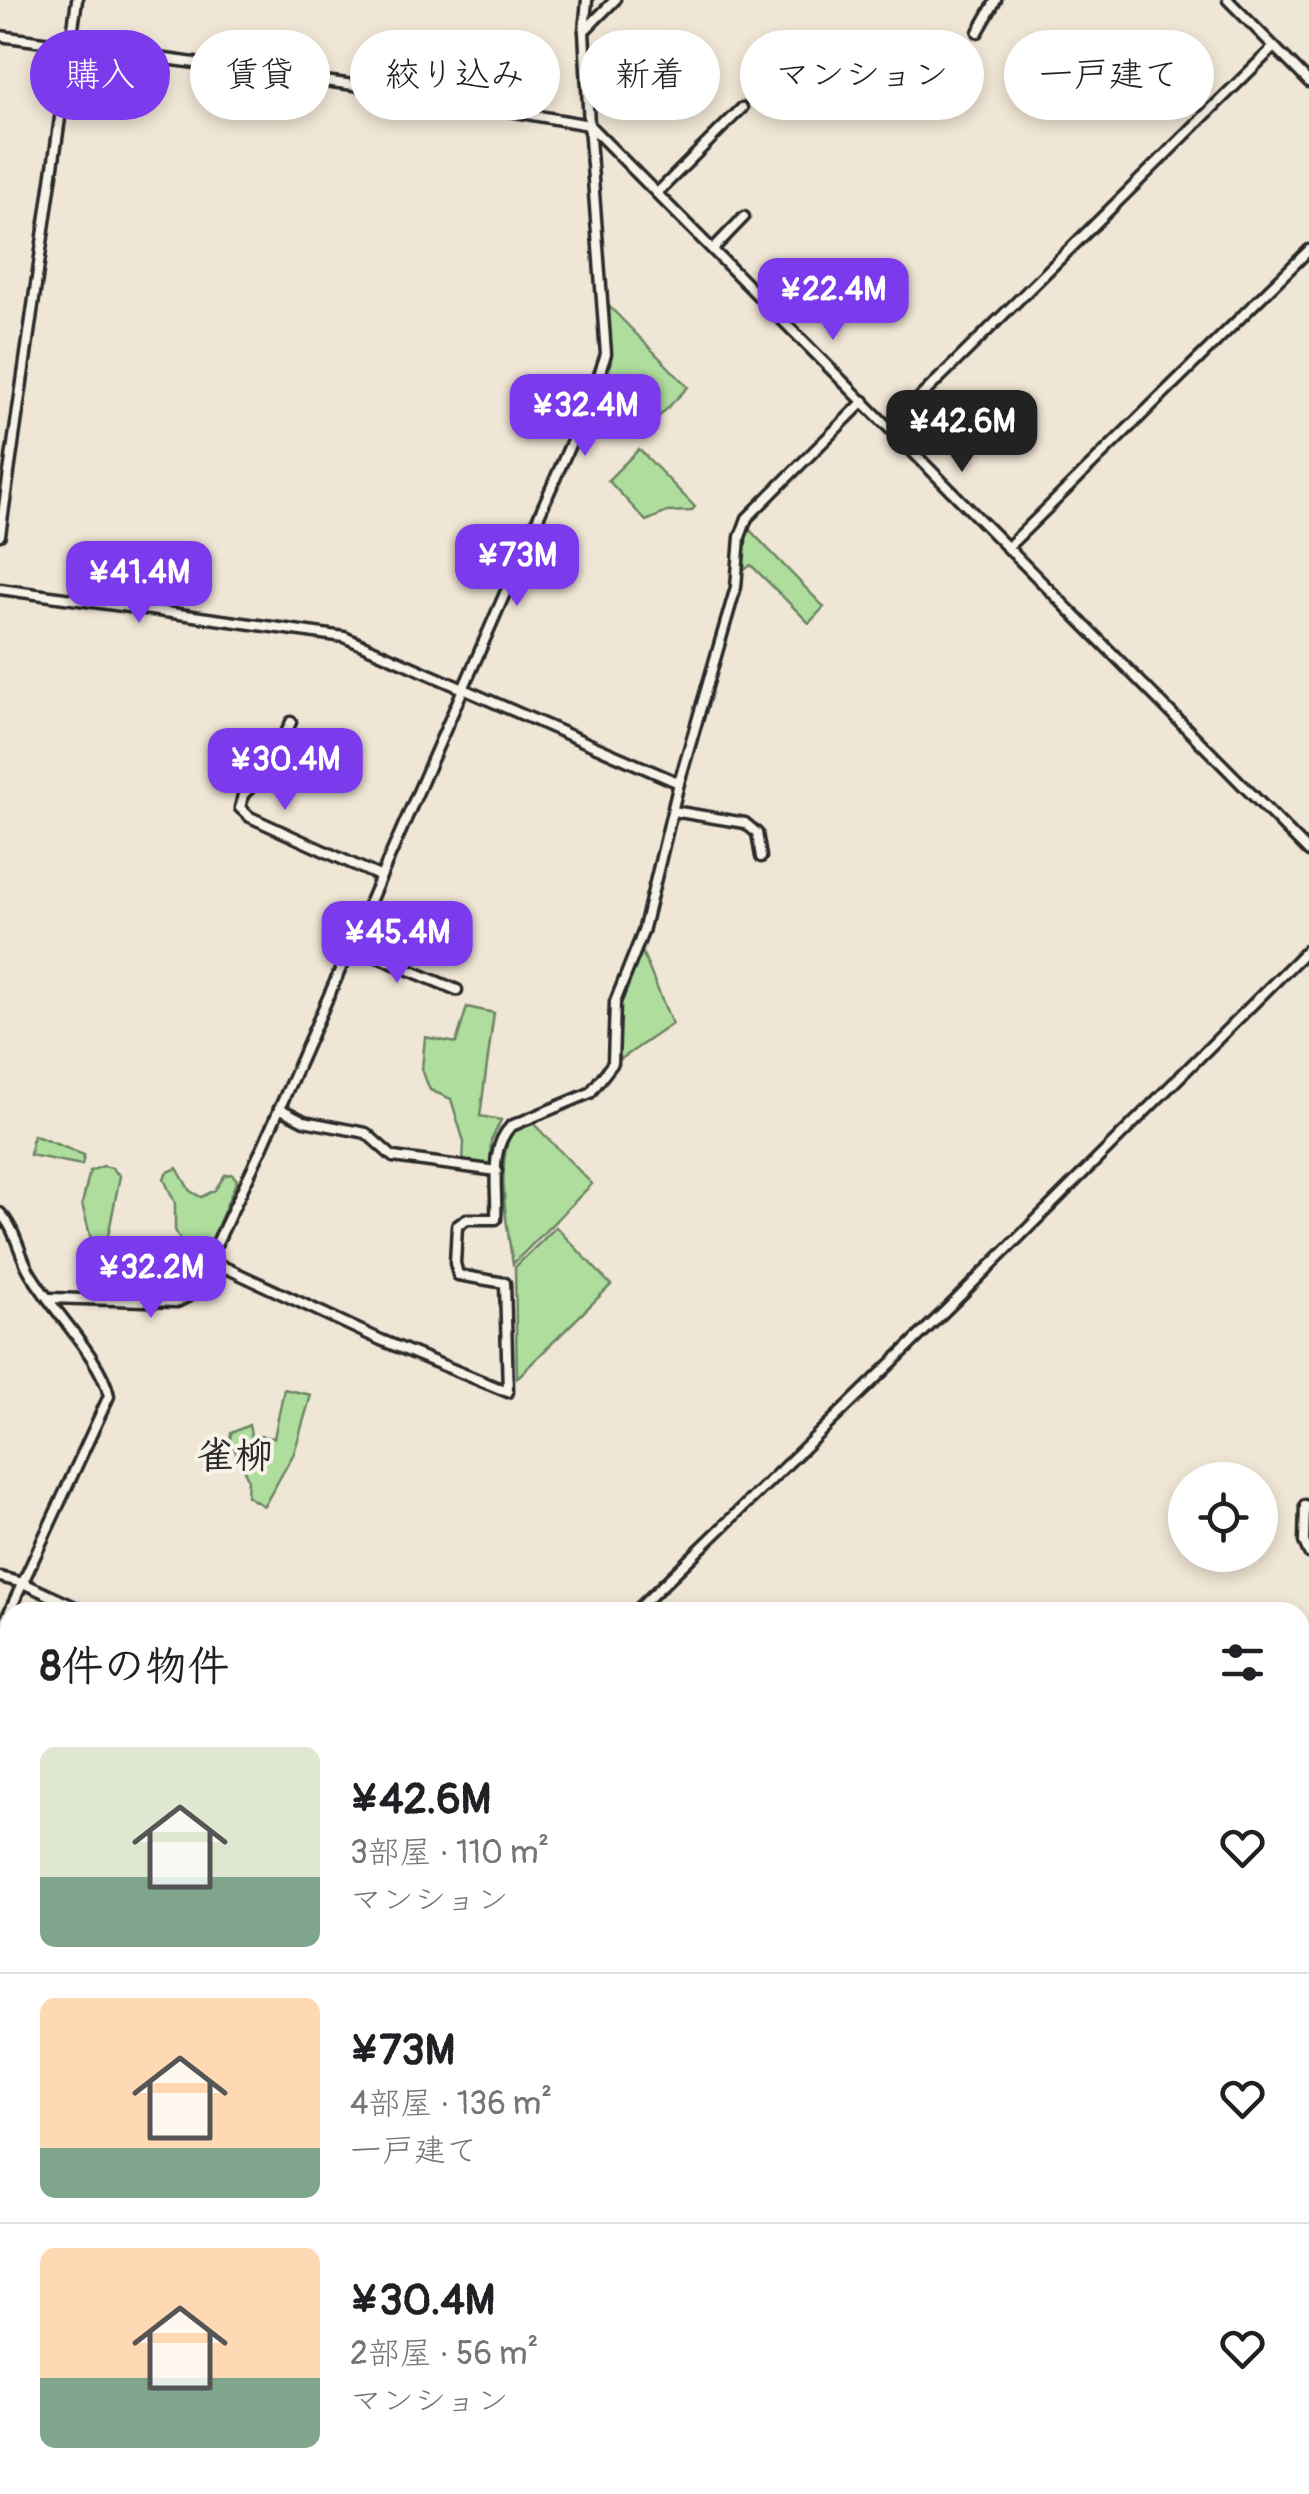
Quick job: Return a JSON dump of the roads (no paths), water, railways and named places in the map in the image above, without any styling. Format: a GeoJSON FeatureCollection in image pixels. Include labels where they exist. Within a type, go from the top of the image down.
{"type":"FeatureCollection","features":[{"type":"Feature","properties":{"kind":"street"},"geometry":{"type":"LineString","coordinates":[[72,30],[77,0]]}},
{"type":"Feature","properties":{"kind":"street"},"geometry":{"type":"LineString","coordinates":[[584,30],[587,0]]}},
{"type":"Feature","properties":{"kind":"street"},"geometry":{"type":"LineString","coordinates":[[585,30],[615,0]]}},
{"type":"Feature","properties":{"kind":"street"},"geometry":{"type":"LineString","coordinates":[[979,30],[996,0]]}},
{"type":"Feature","properties":{"kind":"street"},"geometry":{"type":"LineString","coordinates":[[1228,0],[1309,82]]}},
{"type":"Feature","properties":{"kind":"street"},"geometry":{"type":"LineString","coordinates":[[0,36],[30,40]]}},
{"type":"Feature","properties":{"kind":"street"},"geometry":{"type":"LineString","coordinates":[[890,428],[1274,47]]}},
{"type":"Feature","properties":{"kind":"street"},"geometry":{"type":"LineString","coordinates":[[170,60],[404,92],[588,125],[1309,852]]}},
{"type":"Feature","properties":{"kind":"street"},"geometry":{"type":"LineString","coordinates":[[657,193],[740,110]]}},
{"type":"Feature","properties":{"kind":"street"},"geometry":{"type":"LineString","coordinates":[[0,535],[59,120]]}},
{"type":"Feature","properties":{"kind":"street"},"geometry":{"type":"LineString","coordinates":[[50,1298],[177,1302],[191,1294],[210,1260],[569,449],[606,354],[588,120]]}},
{"type":"Feature","properties":{"kind":"street"},"geometry":{"type":"LineString","coordinates":[[714,250],[744,217]]}},
{"type":"Feature","properties":{"kind":"street"},"geometry":{"type":"LineString","coordinates":[[1007,548],[1309,250]]}},
{"type":"Feature","properties":{"kind":"street"},"geometry":{"type":"LineString","coordinates":[[210,1260],[381,1340],[508,1392],[505,1283],[458,1275],[457,1226],[462,1220],[496,1219],[498,1148],[511,1126],[590,1093],[613,1064],[615,1002],[642,932],[679,783],[736,586],[742,528],[746,518],[864,401]]}},
{"type":"Feature","properties":{"kind":"street"},"geometry":{"type":"LineString","coordinates":[[0,589],[344,637],[679,783]]}},
{"type":"Feature","properties":{"kind":"street"},"geometry":{"type":"LineString","coordinates":[[291,722],[270,768],[243,795],[240,808],[250,818],[379,876]]}},
{"type":"Feature","properties":{"kind":"street"},"geometry":{"type":"LineString","coordinates":[[672,811],[745,822],[757,834],[761,857]]}},
{"type":"Feature","properties":{"kind":"street"},"geometry":{"type":"LineString","coordinates":[[349,945],[457,990]]}},
{"type":"Feature","properties":{"kind":"street"},"geometry":{"type":"LineString","coordinates":[[645,1602],[948,1308],[1309,948]]}},
{"type":"Feature","properties":{"kind":"street"},"geometry":{"type":"LineString","coordinates":[[279,1108],[304,1120],[366,1133],[393,1156],[496,1171]]}},
{"type":"Feature","properties":{"kind":"street"},"geometry":{"type":"LineString","coordinates":[[0,1212],[28,1270],[50,1298],[109,1396],[14,1602]]}},
{"type":"Feature","properties":{"kind":"street"},"geometry":{"type":"LineString","coordinates":[[1306,1506],[1304,1542],[1309,1552]]}},
{"type":"Feature","properties":{"kind":"street"},"geometry":{"type":"LineString","coordinates":[[0,1577],[64,1602]]}},
{"type":"Feature","properties":{"kind":"district","name":"雀柳"},"geometry":{"type":"Point","coordinates":[235,1455]}}]}
